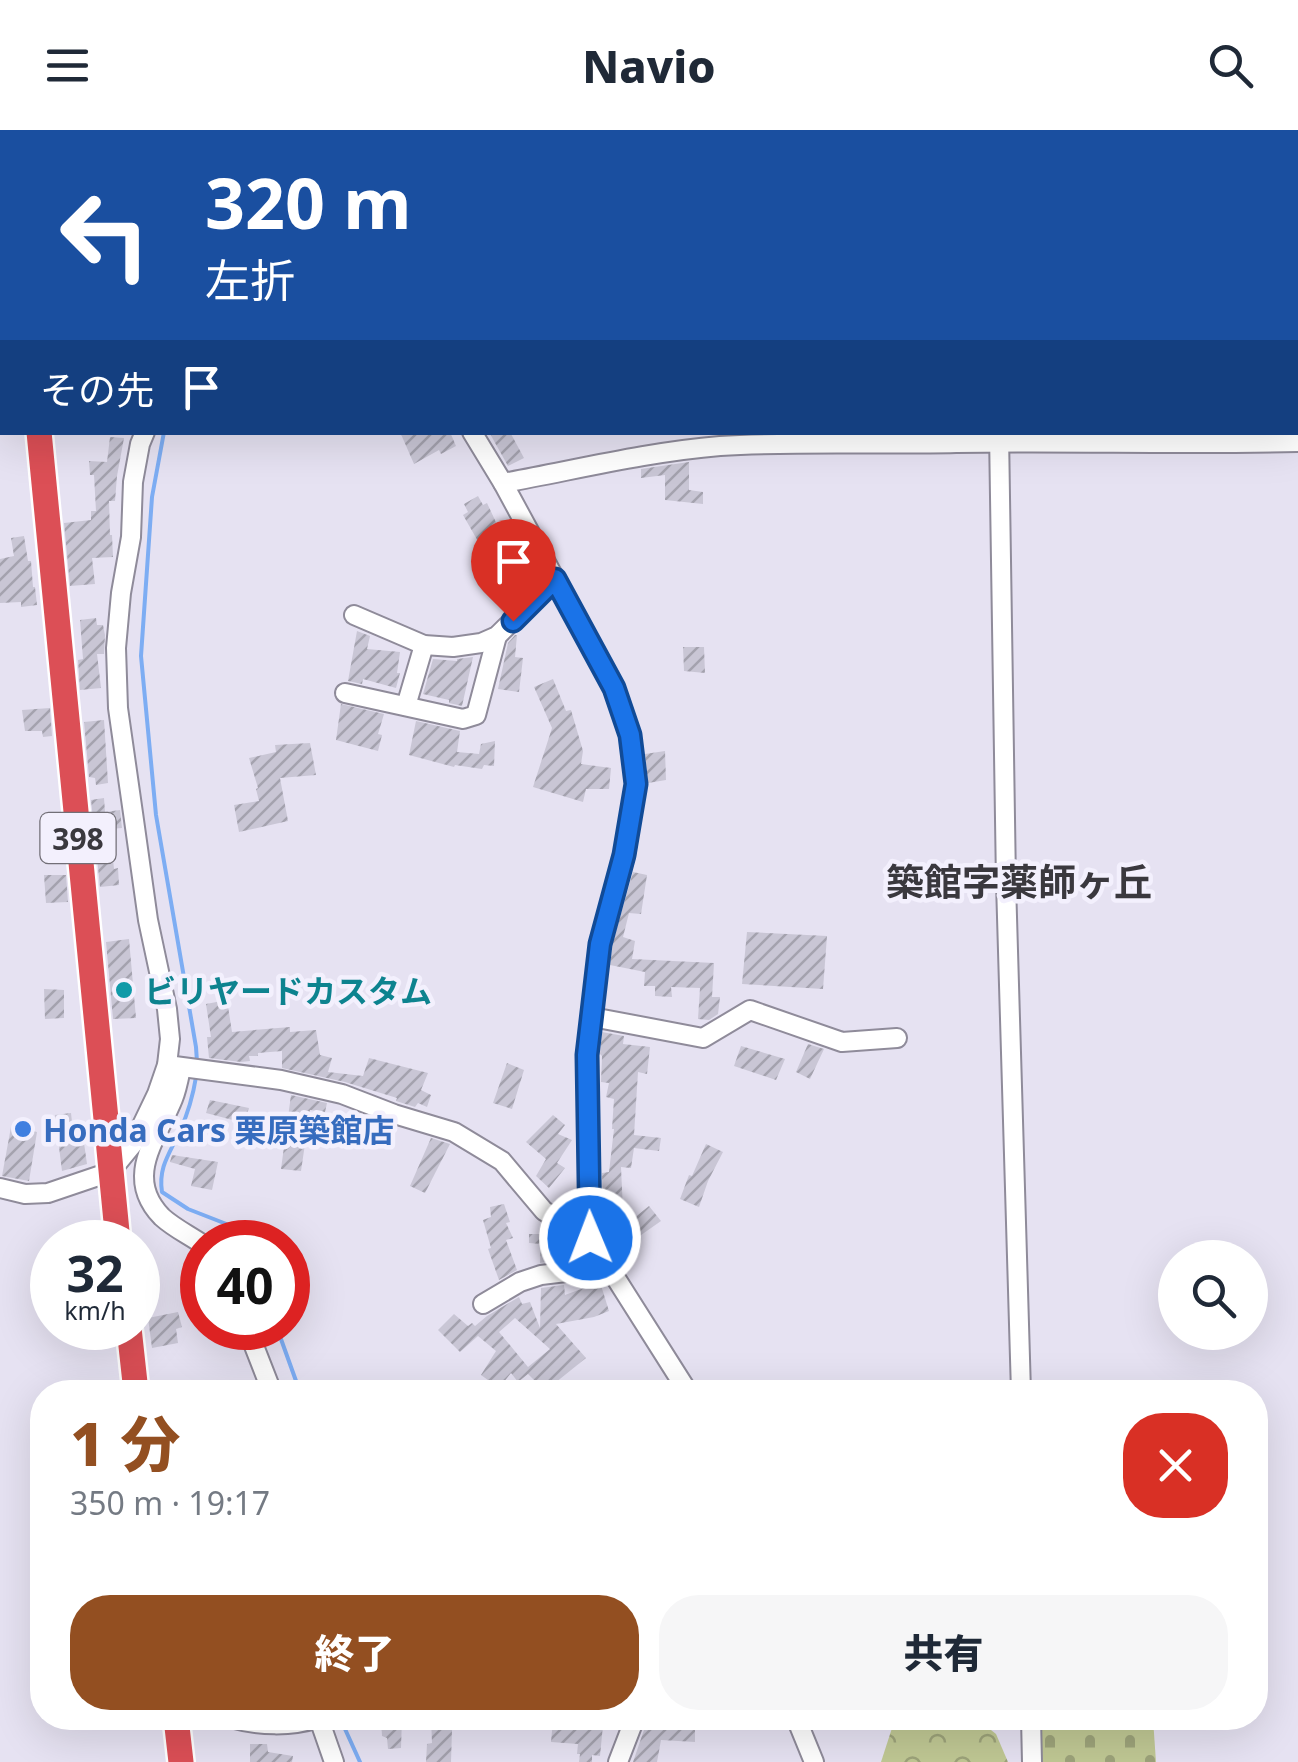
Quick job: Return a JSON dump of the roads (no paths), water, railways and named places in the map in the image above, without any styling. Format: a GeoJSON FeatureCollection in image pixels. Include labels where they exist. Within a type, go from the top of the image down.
{"type":"FeatureCollection","features":[{"type":"Feature","properties":{"kind":"highway","name":"398"},"geometry":{"type":"LineString","coordinates":[[39,435],[115,1220]]}},
{"type":"Feature","properties":{"kind":"highway"},"geometry":{"type":"LineString","coordinates":[[131,1350],[134,1380]]}},
{"type":"Feature","properties":{"kind":"highway"},"geometry":{"type":"LineString","coordinates":[[177,1730],[181,1762]]}},
{"type":"Feature","properties":{"kind":"street"},"geometry":{"type":"LineString","coordinates":[[144,435],[121,593],[116,648],[118,708],[148,920],[168,1009],[170,1039],[186,1068]]}},
{"type":"Feature","properties":{"kind":"street"},"geometry":{"type":"LineString","coordinates":[[474,435],[614,688],[630,735],[636,784],[624,855],[600,944],[587,1055],[590,1238]]}},
{"type":"Feature","properties":{"kind":"street"},"geometry":{"type":"LineString","coordinates":[[503,484],[670,452],[813,438],[958,444],[999,437],[1206,444],[1298,442]]}},
{"type":"Feature","properties":{"kind":"street"},"geometry":{"type":"LineString","coordinates":[[999,437],[1020,1380]]}},
{"type":"Feature","properties":{"kind":"street"},"geometry":{"type":"LineString","coordinates":[[354,615],[424,644],[453,647],[481,643],[498,636],[555,579]]}},
{"type":"Feature","properties":{"kind":"street"},"geometry":{"type":"LineString","coordinates":[[345,693],[463,719],[476,715],[498,636]]}},
{"type":"Feature","properties":{"kind":"street"},"geometry":{"type":"LineString","coordinates":[[406,706],[424,644]]}},
{"type":"Feature","properties":{"kind":"street"},"geometry":{"type":"LineString","coordinates":[[592,1016],[703,1038],[750,1010],[842,1042],[897,1038]]}},
{"type":"Feature","properties":{"kind":"street"},"geometry":{"type":"LineString","coordinates":[[0,1188],[25,1194],[48,1193],[110,1172],[133,1144],[158,1094],[186,1068]]}},
{"type":"Feature","properties":{"kind":"street"},"geometry":{"type":"LineString","coordinates":[[186,1068],[281,1080],[342,1094],[454,1132],[502,1161],[544,1211],[590,1238],[680,1380]]}},
{"type":"Feature","properties":{"kind":"street"},"geometry":{"type":"LineString","coordinates":[[180,1230],[161,1216],[146,1192],[144,1170],[147,1152],[186,1068]]}},
{"type":"Feature","properties":{"kind":"street"},"geometry":{"type":"LineString","coordinates":[[483,1304],[540,1275],[608,1268]]}},
{"type":"Feature","properties":{"kind":"street"},"geometry":{"type":"LineString","coordinates":[[256,1350],[267,1380]]}},
{"type":"Feature","properties":{"kind":"street"},"geometry":{"type":"LineString","coordinates":[[322,1730],[334,1762]]}},
{"type":"Feature","properties":{"kind":"street"},"geometry":{"type":"LineString","coordinates":[[618,1762],[630,1730]]}},
{"type":"Feature","properties":{"kind":"street"},"geometry":{"type":"LineString","coordinates":[[801,1730],[814,1762]]}},
{"type":"Feature","properties":{"kind":"street"},"geometry":{"type":"LineString","coordinates":[[1031,1730],[1032,1762]]}},
{"type":"Feature","properties":{"kind":"waterway"},"geometry":{"type":"LineString","coordinates":[[163,435],[152,497],[141,656],[156,815],[197,1062]]}},
{"type":"Feature","properties":{"kind":"waterway"},"geometry":{"type":"LineString","coordinates":[[196,1077],[185,1118],[163,1168],[162,1192],[188,1209],[216,1220]]}},
{"type":"Feature","properties":{"kind":"waterway"},"geometry":{"type":"LineString","coordinates":[[285,1350],[296,1380]]}},
{"type":"Feature","properties":{"kind":"waterway"},"geometry":{"type":"LineString","coordinates":[[345,1730],[360,1762]]}},
{"type":"Feature","properties":{"kind":"place","name":"ビリヤードカスタム"},"geometry":{"type":"Point","coordinates":[124,990]}},
{"type":"Feature","properties":{"kind":"place","name":"Honda Cars 栗原築館店"},"geometry":{"type":"Point","coordinates":[23,1129]}},
{"type":"Feature","properties":{"kind":"district","name":"築館字薬師ヶ丘"},"geometry":{"type":"Point","coordinates":[1019,881]}}]}
